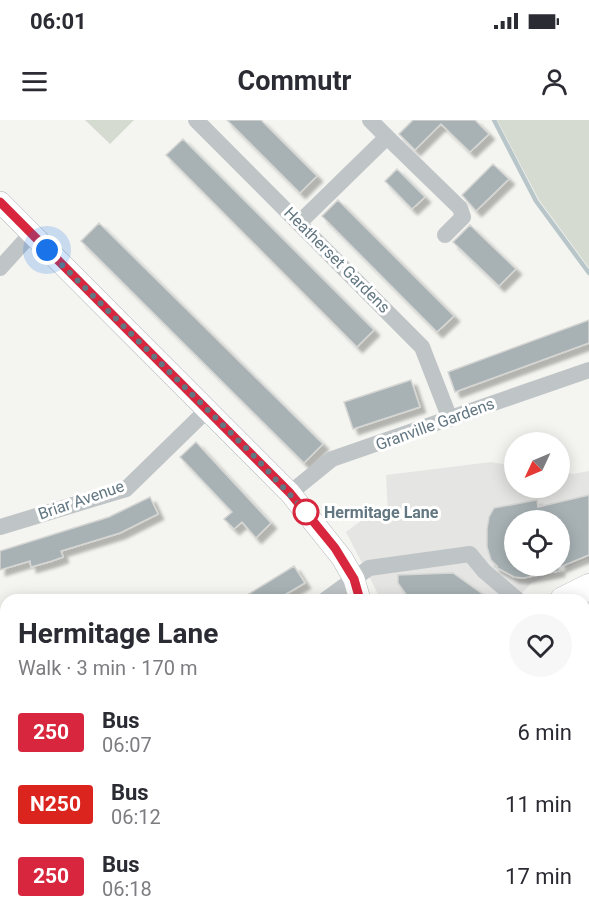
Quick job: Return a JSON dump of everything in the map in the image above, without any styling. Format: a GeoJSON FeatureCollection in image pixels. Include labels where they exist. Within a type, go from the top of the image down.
{"type":"FeatureCollection","features":[{"type":"Feature","properties":{"kind":"highway"},"geometry":{"type":"LineString","coordinates":[[575,594],[589,587]]}},
{"type":"Feature","properties":{"kind":"main road"},"geometry":{"type":"LineString","coordinates":[[0,202],[290,493],[335,548],[354,579],[358,594]]}},
{"type":"Feature","properties":{"kind":"street","name":"Heatherset Gardens"},"geometry":{"type":"LineString","coordinates":[[196,120],[422,347],[450,419]]}},
{"type":"Feature","properties":{"kind":"street"},"geometry":{"type":"LineString","coordinates":[[370,120],[460,208],[463,217],[445,235]]}},
{"type":"Feature","properties":{"kind":"street"},"geometry":{"type":"LineString","coordinates":[[300,222],[387,137]]}},
{"type":"Feature","properties":{"kind":"street"},"geometry":{"type":"LineString","coordinates":[[0,268],[31,234]]}},
{"type":"Feature","properties":{"kind":"street","name":"Granville Gardens"},"geometry":{"type":"LineString","coordinates":[[290,493],[332,459],[589,369]]}},
{"type":"Feature","properties":{"kind":"street","name":"Briar Avenue"},"geometry":{"type":"LineString","coordinates":[[0,527],[126,489],[207,410]]}},
{"type":"Feature","properties":{"kind":"street"},"geometry":{"type":"LineString","coordinates":[[333,594],[369,568],[470,554],[483,571],[511,594]]}},
{"type":"Feature","properties":{"kind":"shaded area"},"geometry":{"type":"Polygon","coordinates":[[[85,120],[134,120],[110,144],[85,120]]]}},
{"type":"Feature","properties":{"kind":"shaded area"},"geometry":{"type":"Polygon","coordinates":[[[497,120],[589,120],[589,268],[539,200],[497,120]]]}},
{"type":"Feature","properties":{"kind":"shaded area"},"geometry":{"type":"Polygon","coordinates":[[[491,462],[504,464],[504,498],[570,498],[570,474],[589,471],[589,558],[570,566],[570,510],[504,510],[504,576],[547,576],[531,583],[521,594],[378,594],[346,532],[366,517],[388,513],[386,475],[491,462]]]}},
{"type":"Feature","properties":{"kind":"building"},"geometry":{"type":"Polygon","coordinates":[[[227,120],[261,120],[317,176],[300,193],[227,120]]]}},
{"type":"Feature","properties":{"kind":"building"},"geometry":{"type":"Polygon","coordinates":[[[413,120],[475,120],[489,134],[470,152],[441,124],[415,150],[399,134],[413,120]]]}},
{"type":"Feature","properties":{"kind":"building"},"geometry":{"type":"Polygon","coordinates":[[[183,139],[374,330],[357,347],[166,155],[183,139]]]}},
{"type":"Feature","properties":{"kind":"building"},"geometry":{"type":"Polygon","coordinates":[[[493,164],[509,179],[476,211],[462,195],[493,164]]]}},
{"type":"Feature","properties":{"kind":"building"},"geometry":{"type":"Polygon","coordinates":[[[397,169],[425,197],[412,209],[385,181],[397,169]]]}},
{"type":"Feature","properties":{"kind":"building"},"geometry":{"type":"Polygon","coordinates":[[[338,200],[454,316],[437,332],[322,216],[338,200]]]}},
{"type":"Feature","properties":{"kind":"building"},"geometry":{"type":"Polygon","coordinates":[[[99,223],[323,444],[304,463],[81,241],[99,223]]]}},
{"type":"Feature","properties":{"kind":"building"},"geometry":{"type":"Polygon","coordinates":[[[470,225],[516,269],[499,286],[453,242],[470,225]]]}},
{"type":"Feature","properties":{"kind":"building"},"geometry":{"type":"Polygon","coordinates":[[[589,320],[589,343],[455,392],[448,372],[589,320]]]}},
{"type":"Feature","properties":{"kind":"building"},"geometry":{"type":"Polygon","coordinates":[[[411,380],[420,407],[353,429],[344,402],[411,380]]]}},
{"type":"Feature","properties":{"kind":"building"},"geometry":{"type":"Polygon","coordinates":[[[196,442],[271,523],[256,538],[242,522],[234,529],[224,519],[232,512],[180,457],[196,442]]]}},
{"type":"Feature","properties":{"kind":"building"},"geometry":{"type":"Polygon","coordinates":[[[589,495],[589,555],[570,563],[570,510],[504,510],[504,572],[494,566],[497,566],[491,560],[487,547],[487,529],[489,517],[494,508],[537,500],[538,507],[589,495]]]}},
{"type":"Feature","properties":{"kind":"building"},"geometry":{"type":"Polygon","coordinates":[[[150,497],[158,514],[120,533],[61,551],[63,557],[52,561],[31,567],[30,561],[0,570],[0,551],[109,517],[150,497]]]}},
{"type":"Feature","properties":{"kind":"building"},"geometry":{"type":"Polygon","coordinates":[[[294,566],[305,583],[286,594],[249,594],[294,566]]]}},
{"type":"Feature","properties":{"kind":"building"},"geometry":{"type":"Polygon","coordinates":[[[453,573],[483,594],[406,594],[398,583],[398,575],[453,573]]]}},
{"type":"Feature","properties":{"kind":"building"},"geometry":{"type":"Polygon","coordinates":[[[512,576],[533,576],[523,578],[512,576]]]}},
{"type":"Feature","properties":{"kind":"waterway"},"geometry":{"type":"LineString","coordinates":[[494,120],[536,201],[589,273]]}},
{"type":"Feature","properties":{"kind":"bus line","name":"250"},"geometry":{"type":"LineString","coordinates":[[0,202],[290,493],[335,548],[354,579],[358,594]]}},
{"type":"Feature","properties":{"kind":"place","name":"Hermitage Lane"},"geometry":{"type":"Point","coordinates":[306,512]}},
{"type":"Feature","properties":{"kind":"route"},"geometry":{"type":"LineString","coordinates":[[47,250],[254,456],[306,512]]}}]}
